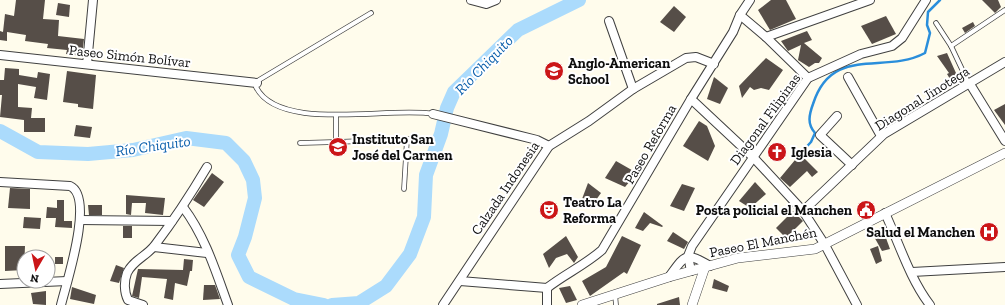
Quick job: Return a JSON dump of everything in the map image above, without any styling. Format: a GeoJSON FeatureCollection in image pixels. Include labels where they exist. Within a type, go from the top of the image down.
{"type":"FeatureCollection","features":[{"type":"Feature","properties":{"kind":"street"},"geometry":{"type":"LineString","coordinates":[[87,64],[93,0]]}},
{"type":"Feature","properties":{"kind":"street"},"geometry":{"type":"LineString","coordinates":[[471,0],[486,4],[496,0]]}},
{"type":"Feature","properties":{"kind":"street","name":"Paseo Reforma"},"geometry":{"type":"LineString","coordinates":[[547,288],[566,274],[590,260],[602,250],[691,99],[733,32],[740,15],[750,0]]}},
{"type":"Feature","properties":{"kind":"street"},"geometry":{"type":"LineString","coordinates":[[766,37],[870,0]]}},
{"type":"Feature","properties":{"kind":"street","name":"Diagonal Filipinas"},"geometry":{"type":"LineString","coordinates":[[669,278],[683,259],[688,256],[692,246],[808,78],[861,54],[892,46],[902,38],[926,0]]}},
{"type":"Feature","properties":{"kind":"street"},"geometry":{"type":"LineString","coordinates":[[740,15],[766,37],[808,78]]}},
{"type":"Feature","properties":{"kind":"street"},"geometry":{"type":"LineString","coordinates":[[609,21],[633,89]]}},
{"type":"Feature","properties":{"kind":"street","name":"Paseo Simón Bolívar"},"geometry":{"type":"LineString","coordinates":[[0,55],[257,83]]}},
{"type":"Feature","properties":{"kind":"street","name":"Calzada Indonesia"},"geometry":{"type":"LineString","coordinates":[[443,305],[549,146],[589,121],[633,89],[686,58],[696,57],[714,64]]}},
{"type":"Feature","properties":{"kind":"street","name":"Diagonal Jinotega"},"geometry":{"type":"LineString","coordinates":[[803,210],[881,136],[1005,62]]}},
{"type":"Feature","properties":{"kind":"street"},"geometry":{"type":"LineString","coordinates":[[848,77],[881,136]]}},
{"type":"Feature","properties":{"kind":"street"},"geometry":{"type":"LineString","coordinates":[[970,84],[1005,141]]}},
{"type":"Feature","properties":{"kind":"street"},"geometry":{"type":"LineString","coordinates":[[691,99],[753,157],[803,210],[825,245],[858,305]]}},
{"type":"Feature","properties":{"kind":"street"},"geometry":{"type":"LineString","coordinates":[[433,114],[538,140],[549,146]]}},
{"type":"Feature","properties":{"kind":"street"},"geometry":{"type":"LineString","coordinates":[[837,116],[820,135],[852,165]]}},
{"type":"Feature","properties":{"kind":"street","name":"Paseo El Manchén"},"geometry":{"type":"LineString","coordinates":[[582,305],[738,258],[815,249],[1005,153]]}},
{"type":"Feature","properties":{"kind":"street"},"geometry":{"type":"LineString","coordinates":[[143,305],[128,300],[125,294],[127,274],[134,263],[154,247],[183,207],[207,168]]}},
{"type":"Feature","properties":{"kind":"street"},"geometry":{"type":"LineString","coordinates":[[0,182],[70,186],[75,188],[79,195],[80,220],[72,266],[61,305]]}},
{"type":"Feature","properties":{"kind":"street"},"geometry":{"type":"LineString","coordinates":[[183,207],[197,228],[216,270],[228,305]]}},
{"type":"Feature","properties":{"kind":"street"},"geometry":{"type":"LineString","coordinates":[[885,213],[924,297],[930,305]]}},
{"type":"Feature","properties":{"kind":"street"},"geometry":{"type":"LineString","coordinates":[[80,220],[172,221]]}},
{"type":"Feature","properties":{"kind":"street"},"geometry":{"type":"LineString","coordinates":[[154,247],[208,253]]}},
{"type":"Feature","properties":{"kind":"street"},"geometry":{"type":"LineString","coordinates":[[691,272],[688,256],[694,256],[707,267],[692,305]]}},
{"type":"Feature","properties":{"kind":"street"},"geometry":{"type":"LineString","coordinates":[[912,272],[1005,267]]}},
{"type":"Feature","properties":{"kind":"street"},"geometry":{"type":"LineString","coordinates":[[0,284],[67,281]]}},
{"type":"Feature","properties":{"kind":"street"},"geometry":{"type":"LineString","coordinates":[[460,281],[547,288],[547,305]]}},
{"type":"Feature","properties":{"kind":"lane"},"geometry":{"type":"LineString","coordinates":[[951,46],[1005,10]]}},
{"type":"Feature","properties":{"kind":"lane"},"geometry":{"type":"LineString","coordinates":[[371,13],[264,77],[257,83],[256,87],[266,100],[283,109],[336,115],[433,114]]}},
{"type":"Feature","properties":{"kind":"lane"},"geometry":{"type":"LineString","coordinates":[[936,23],[951,46],[970,84]]}},
{"type":"Feature","properties":{"kind":"lane"},"geometry":{"type":"LineString","coordinates":[[336,115],[336,142]]}},
{"type":"Feature","properties":{"kind":"lane"},"geometry":{"type":"LineString","coordinates":[[300,143],[414,139]]}},
{"type":"Feature","properties":{"kind":"lane"},"geometry":{"type":"LineString","coordinates":[[404,189],[407,140]]}},
{"type":"Feature","properties":{"kind":"lane"},"geometry":{"type":"LineString","coordinates":[[615,294],[616,305]]}},
{"type":"Feature","properties":{"kind":"building"},"geometry":{"type":"Polygon","coordinates":[[[16,0],[45,0],[43,19],[59,20],[58,36],[84,39],[82,56],[66,54],[67,50],[47,48],[48,44],[25,41],[26,35],[7,32],[7,41],[0,40],[0,31],[3,32],[5,14],[14,16],[16,0]]]}},
{"type":"Feature","properties":{"kind":"building"},"geometry":{"type":"Polygon","coordinates":[[[771,0],[786,0],[796,19],[770,30],[758,10],[771,0]]]}},
{"type":"Feature","properties":{"kind":"building"},"geometry":{"type":"Polygon","coordinates":[[[982,0],[998,0],[1001,7],[995,13],[982,0]]]}},
{"type":"Feature","properties":{"kind":"building"},"geometry":{"type":"Polygon","coordinates":[[[58,3],[70,5],[69,17],[56,15],[58,3]]]}},
{"type":"Feature","properties":{"kind":"building"},"geometry":{"type":"Polygon","coordinates":[[[674,6],[686,17],[674,32],[660,22],[674,6]]]}},
{"type":"Feature","properties":{"kind":"building"},"geometry":{"type":"Polygon","coordinates":[[[886,16],[896,34],[872,44],[861,26],[886,16]]]}},
{"type":"Feature","properties":{"kind":"building"},"geometry":{"type":"Polygon","coordinates":[[[973,22],[975,26],[965,33],[962,28],[973,22]]]}},
{"type":"Feature","properties":{"kind":"building"},"geometry":{"type":"Polygon","coordinates":[[[807,31],[812,40],[804,43],[822,58],[819,63],[815,63],[809,67],[798,60],[801,45],[788,51],[781,41],[807,31]]]}},
{"type":"Feature","properties":{"kind":"building"},"geometry":{"type":"Polygon","coordinates":[[[947,53],[960,82],[957,84],[953,84],[947,74],[949,73],[937,56],[947,53]]]}},
{"type":"Feature","properties":{"kind":"building"},"geometry":{"type":"Polygon","coordinates":[[[766,58],[783,70],[769,90],[761,88],[754,90],[750,87],[742,98],[739,86],[766,58]]]}},
{"type":"Feature","properties":{"kind":"building"},"geometry":{"type":"Polygon","coordinates":[[[5,68],[19,69],[19,75],[37,78],[38,72],[50,74],[47,100],[34,98],[36,87],[18,84],[18,107],[32,108],[31,118],[45,118],[45,132],[24,132],[24,120],[0,117],[2,95],[0,95],[0,80],[4,80],[5,68]]]}},
{"type":"Feature","properties":{"kind":"building"},"geometry":{"type":"Polygon","coordinates":[[[67,71],[96,75],[93,109],[78,107],[78,104],[63,102],[67,71]]]}},
{"type":"Feature","properties":{"kind":"building"},"geometry":{"type":"Polygon","coordinates":[[[714,77],[728,88],[720,104],[707,99],[714,77]]]}},
{"type":"Feature","properties":{"kind":"building"},"geometry":{"type":"Polygon","coordinates":[[[1005,104],[1005,125],[994,110],[1005,104]]]}},
{"type":"Feature","properties":{"kind":"building"},"geometry":{"type":"Polygon","coordinates":[[[699,121],[707,126],[715,146],[708,161],[683,146],[699,121]]]}},
{"type":"Feature","properties":{"kind":"building"},"geometry":{"type":"Polygon","coordinates":[[[76,125],[92,127],[90,138],[74,136],[76,125]]]}},
{"type":"Feature","properties":{"kind":"building"},"geometry":{"type":"Polygon","coordinates":[[[800,154],[818,172],[812,177],[807,171],[790,187],[780,178],[800,154]]]}},
{"type":"Feature","properties":{"kind":"building"},"geometry":{"type":"Polygon","coordinates":[[[616,161],[637,173],[625,187],[605,178],[616,161]]]}},
{"type":"Feature","properties":{"kind":"building"},"geometry":{"type":"Polygon","coordinates":[[[212,173],[224,182],[204,207],[193,200],[212,173]]]}},
{"type":"Feature","properties":{"kind":"building"},"geometry":{"type":"Polygon","coordinates":[[[755,182],[766,194],[750,208],[739,201],[755,182]]]}},
{"type":"Feature","properties":{"kind":"building"},"geometry":{"type":"Polygon","coordinates":[[[588,183],[601,193],[591,207],[582,199],[588,183]]]}},
{"type":"Feature","properties":{"kind":"building"},"geometry":{"type":"Polygon","coordinates":[[[682,184],[695,188],[684,211],[670,206],[682,184]]]}},
{"type":"Feature","properties":{"kind":"building"},"geometry":{"type":"Polygon","coordinates":[[[10,188],[30,189],[30,209],[8,208],[10,188]]]}},
{"type":"Feature","properties":{"kind":"building"},"geometry":{"type":"Polygon","coordinates":[[[126,195],[165,198],[163,215],[145,213],[146,203],[132,203],[131,215],[126,214],[126,195]]]}},
{"type":"Feature","properties":{"kind":"building"},"geometry":{"type":"Polygon","coordinates":[[[57,200],[64,200],[64,221],[72,221],[72,228],[55,227],[56,218],[46,218],[47,207],[57,208],[57,200]]]}},
{"type":"Feature","properties":{"kind":"building"},"geometry":{"type":"Polygon","coordinates":[[[88,205],[102,205],[102,215],[89,215],[88,205]]]}},
{"type":"Feature","properties":{"kind":"building"},"geometry":{"type":"Polygon","coordinates":[[[793,211],[803,221],[786,238],[776,228],[793,211]]]}},
{"type":"Feature","properties":{"kind":"building"},"geometry":{"type":"Polygon","coordinates":[[[644,212],[663,226],[650,223],[643,231],[635,228],[644,212]]]}},
{"type":"Feature","properties":{"kind":"building"},"geometry":{"type":"Polygon","coordinates":[[[24,217],[41,218],[40,229],[23,228],[24,217]]]}},
{"type":"Feature","properties":{"kind":"building"},"geometry":{"type":"Polygon","coordinates":[[[123,226],[132,226],[132,238],[123,238],[123,226]]]}},
{"type":"Feature","properties":{"kind":"building"},"geometry":{"type":"Polygon","coordinates":[[[882,227],[890,249],[882,251],[872,233],[882,227]]]}},
{"type":"Feature","properties":{"kind":"building"},"geometry":{"type":"Polygon","coordinates":[[[673,232],[688,242],[684,249],[667,241],[673,232]]]}},
{"type":"Feature","properties":{"kind":"building"},"geometry":{"type":"Polygon","coordinates":[[[566,236],[578,257],[574,263],[567,254],[556,258],[549,268],[543,254],[566,236]]]}},
{"type":"Feature","properties":{"kind":"building"},"geometry":{"type":"Polygon","coordinates":[[[622,236],[641,245],[627,274],[624,272],[590,296],[582,281],[606,267],[622,236]]]}},
{"type":"Feature","properties":{"kind":"building"},"geometry":{"type":"Polygon","coordinates":[[[5,246],[25,246],[25,249],[16,249],[16,270],[5,271],[5,246]]]}},
{"type":"Feature","properties":{"kind":"building"},"geometry":{"type":"Polygon","coordinates":[[[878,246],[882,261],[876,264],[870,249],[878,246]]]}},
{"type":"Feature","properties":{"kind":"building"},"geometry":{"type":"Polygon","coordinates":[[[56,257],[63,257],[63,264],[56,264],[56,257]]]}},
{"type":"Feature","properties":{"kind":"building"},"geometry":{"type":"Polygon","coordinates":[[[184,259],[193,260],[192,271],[190,271],[187,286],[175,283],[173,300],[164,298],[167,279],[142,277],[139,298],[132,296],[138,269],[183,270],[184,259]]]}},
{"type":"Feature","properties":{"kind":"building"},"geometry":{"type":"Polygon","coordinates":[[[116,265],[124,268],[119,283],[110,281],[116,265]]]}},
{"type":"Feature","properties":{"kind":"building"},"geometry":{"type":"Polygon","coordinates":[[[714,279],[729,286],[727,292],[712,288],[714,279]]]}},
{"type":"Feature","properties":{"kind":"building"},"geometry":{"type":"Polygon","coordinates":[[[204,285],[215,285],[220,299],[203,300],[204,285]]]}},
{"type":"Feature","properties":{"kind":"building"},"geometry":{"type":"Polygon","coordinates":[[[570,286],[577,300],[566,303],[559,288],[570,286]]]}},
{"type":"Feature","properties":{"kind":"building"},"geometry":{"type":"Polygon","coordinates":[[[72,287],[96,295],[94,304],[70,299],[72,287]]]}},
{"type":"Feature","properties":{"kind":"building"},"geometry":{"type":"Polygon","coordinates":[[[46,291],[46,305],[33,304],[31,293],[46,291]]]}},
{"type":"Feature","properties":{"kind":"building"},"geometry":{"type":"Polygon","coordinates":[[[679,297],[680,305],[657,305],[657,304],[679,297]]]}},
{"type":"Feature","properties":{"kind":"waterway","name":"Río Chiquito"},"geometry":{"type":"LineString","coordinates":[[332,305],[359,303],[386,286],[410,254],[424,217],[426,175],[441,134],[447,108],[454,92],[518,30],[579,0]]}},
{"type":"Feature","properties":{"kind":"waterway"},"geometry":{"type":"LineString","coordinates":[[798,156],[811,142],[815,133],[812,130],[810,116],[813,104],[822,85],[833,74],[846,67],[861,64],[893,62],[909,59],[925,53],[930,33],[927,25],[928,12],[940,0]]}},
{"type":"Feature","properties":{"kind":"waterway","name":"Río Chiquito"},"geometry":{"type":"LineString","coordinates":[[0,131],[38,152],[88,154],[133,150],[186,138],[226,143],[244,161],[253,180],[255,198],[245,237],[238,255],[249,277],[294,299],[324,305]]}},
{"type":"Feature","properties":{"kind":"place","name":"Anglo-American School"},"geometry":{"type":"Point","coordinates":[554,71]}},
{"type":"Feature","properties":{"kind":"place","name":"Instituto San José del Carmen"},"geometry":{"type":"Point","coordinates":[338,147]}},
{"type":"Feature","properties":{"kind":"place","name":"Iglesia"},"geometry":{"type":"Point","coordinates":[777,152]}},
{"type":"Feature","properties":{"kind":"place","name":"Teatro La Reforma"},"geometry":{"type":"Point","coordinates":[549,210]}},
{"type":"Feature","properties":{"kind":"place","name":"Posta policial el Manchen"},"geometry":{"type":"Point","coordinates":[866,210]}},
{"type":"Feature","properties":{"kind":"place","name":"Salud el Manchen"},"geometry":{"type":"Point","coordinates":[989,232]}}]}
